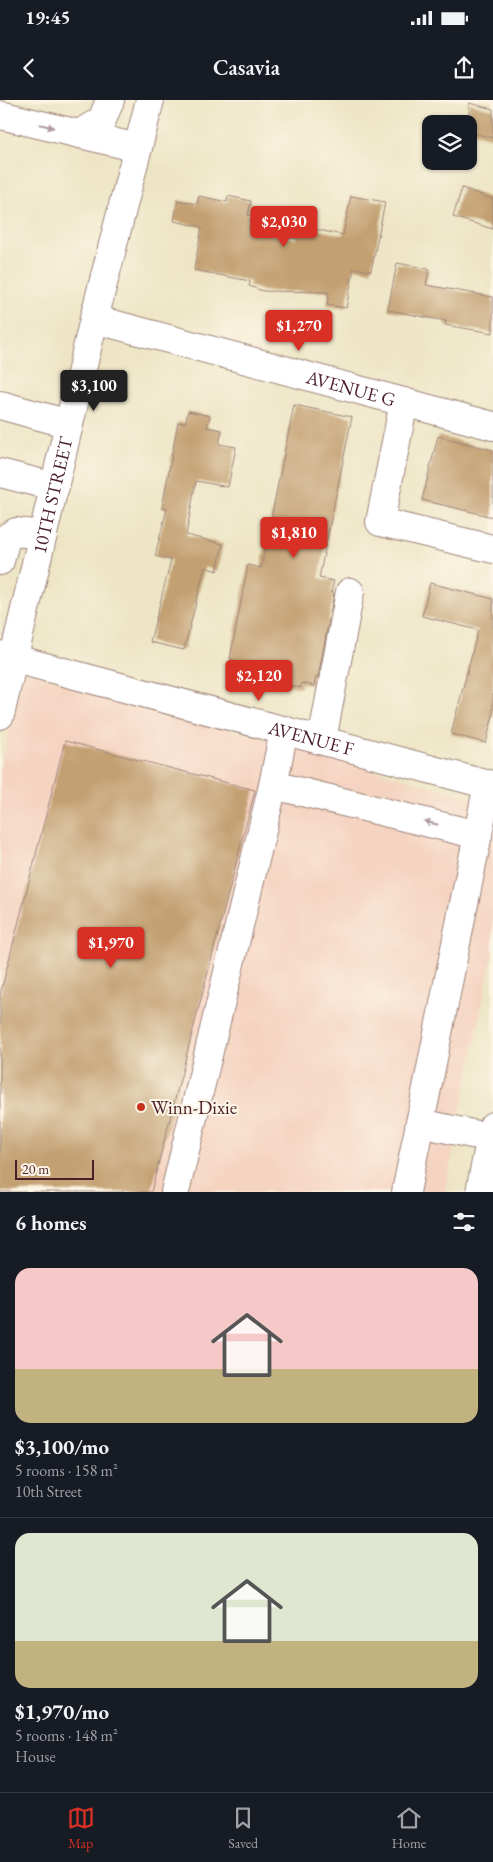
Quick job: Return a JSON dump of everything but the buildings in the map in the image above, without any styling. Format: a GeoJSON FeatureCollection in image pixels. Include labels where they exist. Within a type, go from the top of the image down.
{"type":"FeatureCollection","features":[{"type":"Feature","properties":{"kind":"street"},"geometry":{"type":"LineString","coordinates":[[79,134],[102,120],[110,100]]}},
{"type":"Feature","properties":{"kind":"street","name":"10TH STREET"},"geometry":{"type":"LineString","coordinates":[[0,715],[10,622],[43,535],[94,319],[150,100]]}},
{"type":"Feature","properties":{"kind":"street"},"geometry":{"type":"LineString","coordinates":[[0,115],[138,148]]}},
{"type":"Feature","properties":{"kind":"street","name":"AVENUE G"},"geometry":{"type":"LineString","coordinates":[[94,319],[493,426]]}},
{"type":"Feature","properties":{"kind":"street"},"geometry":{"type":"LineString","coordinates":[[404,402],[380,522],[493,549]]}},
{"type":"Feature","properties":{"kind":"street"},"geometry":{"type":"LineString","coordinates":[[0,405],[69,424]]}},
{"type":"Feature","properties":{"kind":"street"},"geometry":{"type":"LineString","coordinates":[[0,473],[55,487]]}},
{"type":"Feature","properties":{"kind":"street"},"geometry":{"type":"LineString","coordinates":[[0,561],[6,538],[16,532],[43,535]]}},
{"type":"Feature","properties":{"kind":"street"},"geometry":{"type":"LineString","coordinates":[[322,740],[350,592]]}},
{"type":"Feature","properties":{"kind":"street","name":"AVENUE F"},"geometry":{"type":"LineString","coordinates":[[7,657],[490,785]]}},
{"type":"Feature","properties":{"kind":"street"},"geometry":{"type":"LineString","coordinates":[[175,1192],[273,785],[284,730]]}},
{"type":"Feature","properties":{"kind":"street"},"geometry":{"type":"LineString","coordinates":[[273,785],[478,835]]}},
{"type":"Feature","properties":{"kind":"street"},"geometry":{"type":"LineString","coordinates":[[406,1192],[478,835],[490,785]]}},
{"type":"Feature","properties":{"kind":"street"},"geometry":{"type":"LineString","coordinates":[[420,1124],[492,1133],[480,1192]]}},
{"type":"Feature","properties":{"kind":"shaded area"},"geometry":{"type":"Polygon","coordinates":[[[24,671],[493,804],[493,951],[445,1192],[0,1192],[0,768],[24,671]]]}},
{"type":"Feature","properties":{"kind":"place","name":"Winn-Dixie"},"geometry":{"type":"Point","coordinates":[141,1107]}}]}
